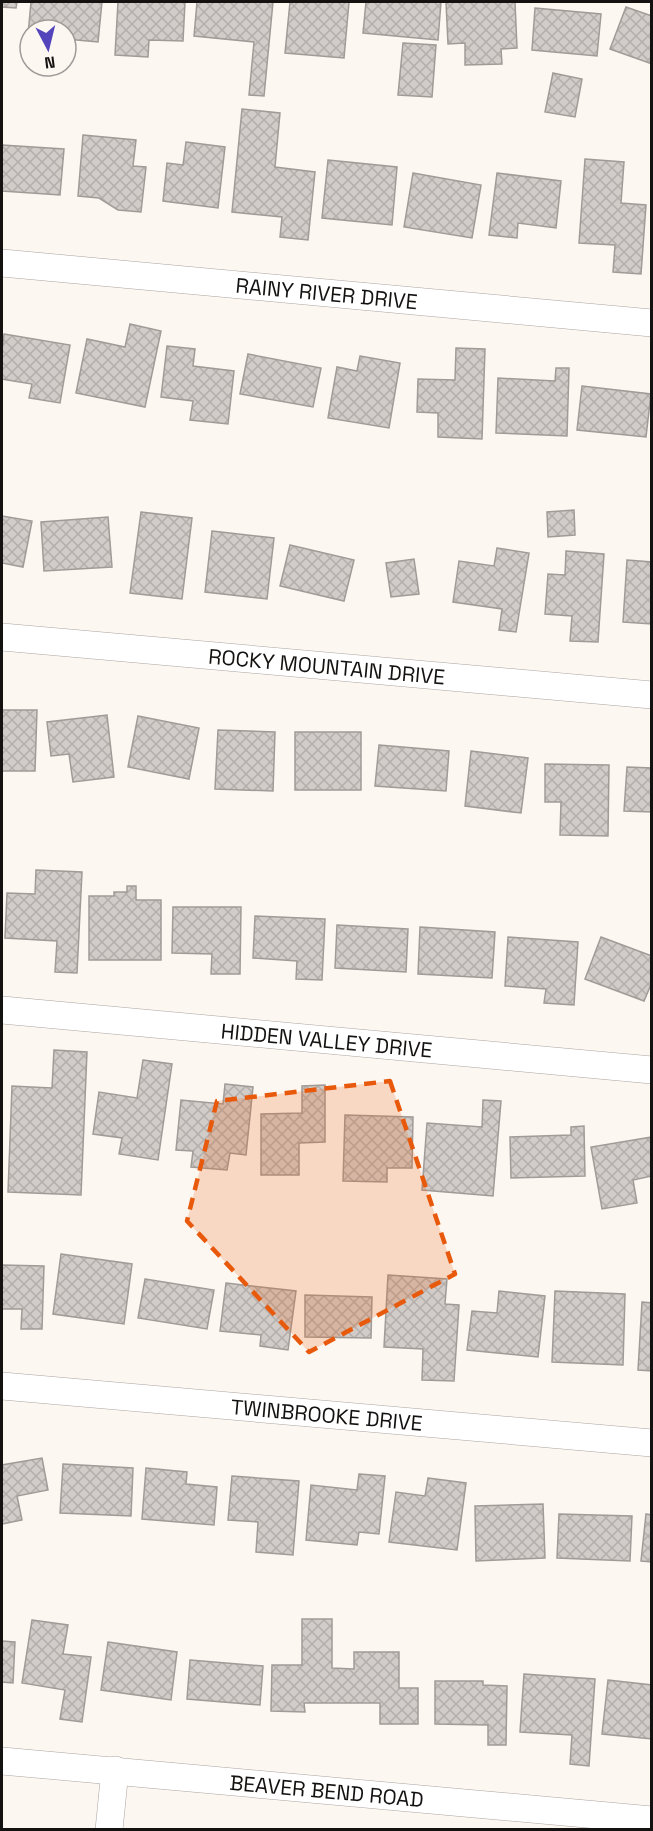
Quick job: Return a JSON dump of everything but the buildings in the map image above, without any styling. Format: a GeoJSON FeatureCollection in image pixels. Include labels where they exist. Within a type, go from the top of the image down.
{"type":"FeatureCollection","features":[{"type":"Feature","properties":{"kind":"street","name":"RAINY RIVER DRIVE"},"geometry":{"type":"LineString","coordinates":[[2,263],[651,322]]}},
{"type":"Feature","properties":{"kind":"street","name":"ROCKY MOUNTAIN DRIVE"},"geometry":{"type":"LineString","coordinates":[[2,637],[651,695]]}},
{"type":"Feature","properties":{"kind":"street","name":"HIDDEN VALLEY DRIVE"},"geometry":{"type":"LineString","coordinates":[[2,1010],[651,1070]]}},
{"type":"Feature","properties":{"kind":"street","name":"TWINBROOKE DRIVE"},"geometry":{"type":"LineString","coordinates":[[2,1386],[651,1443]]}},
{"type":"Feature","properties":{"kind":"street","name":"BEAVER BEND ROAD"},"geometry":{"type":"LineString","coordinates":[[2,1761],[651,1820]]}},
{"type":"Feature","properties":{"kind":"street"},"geometry":{"type":"LineString","coordinates":[[109,1830],[115,1770]]}},
{"type":"Feature","properties":{"kind":"highlighted area"},"geometry":{"type":"Polygon","coordinates":[[[390,1081],[455,1274],[309,1352],[187,1221],[217,1101],[390,1081]]]}}]}
